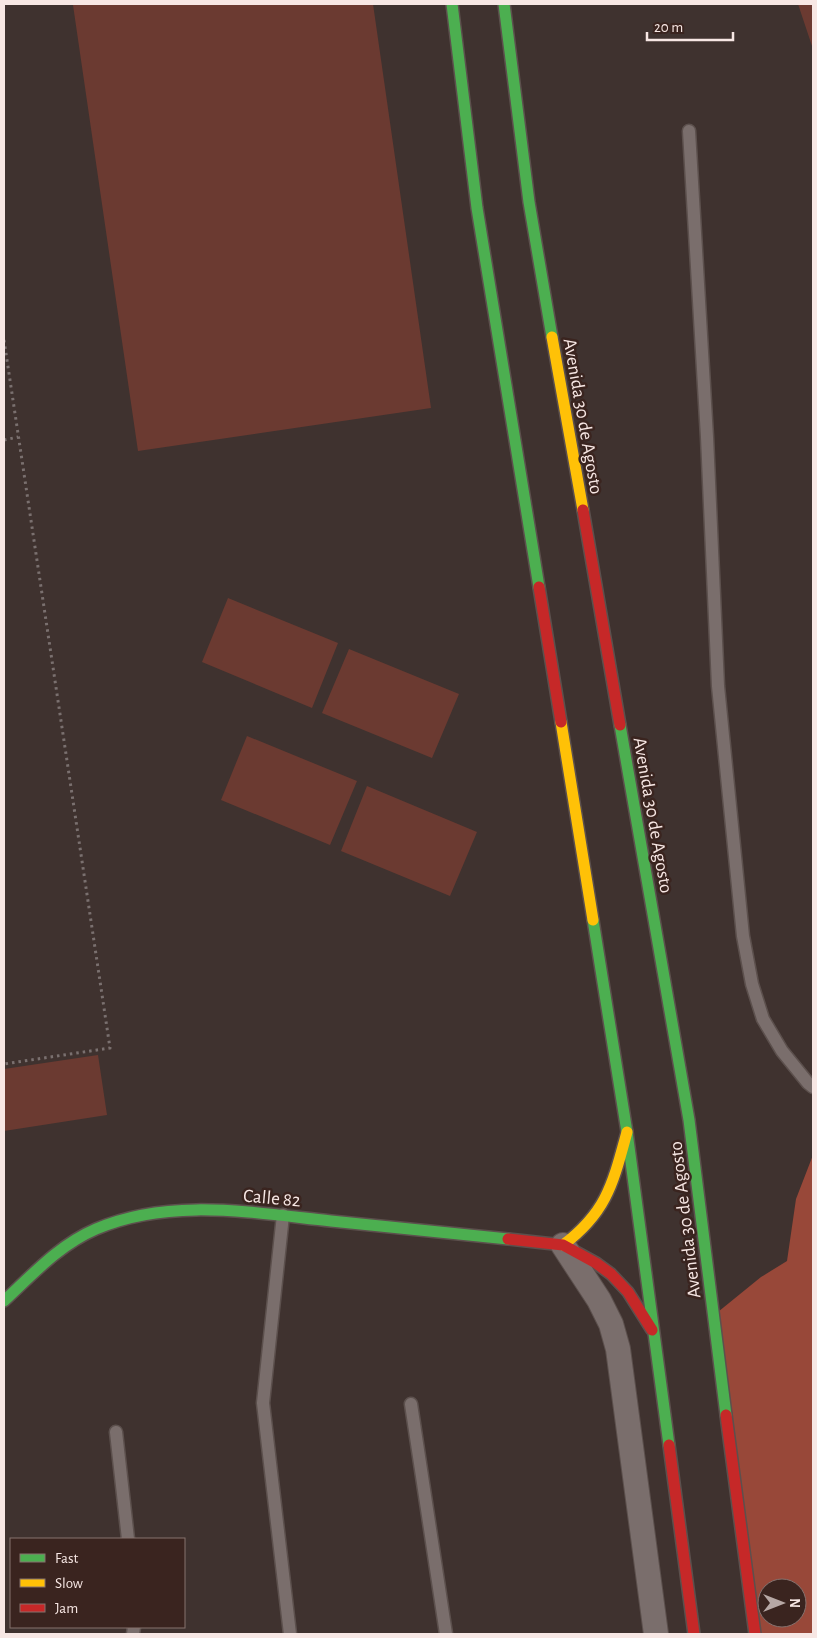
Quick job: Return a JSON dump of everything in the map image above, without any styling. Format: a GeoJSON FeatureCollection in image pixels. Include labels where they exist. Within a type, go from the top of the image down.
{"type":"FeatureCollection","features":[{"type":"Feature","properties":{"kind":"main road"},"geometry":{"type":"LineString","coordinates":[[452,4],[478,218],[627,1132],[694,1634]]}},
{"type":"Feature","properties":{"kind":"main road","name":"Avenida 30 de Agosto"},"geometry":{"type":"LineString","coordinates":[[504,4],[529,202],[690,1120],[713,1316],[755,1634]]}},
{"type":"Feature","properties":{"kind":"main road"},"geometry":{"type":"LineString","coordinates":[[563,1245],[587,1226],[600,1208],[614,1181],[627,1132]]}},
{"type":"Feature","properties":{"kind":"main road","name":"Calle 82"},"geometry":{"type":"LineString","coordinates":[[4,1301],[55,1254],[77,1239],[101,1227],[127,1218],[154,1212],[225,1210],[563,1245],[609,1272],[625,1287],[652,1330]]}},
{"type":"Feature","properties":{"kind":"street"},"geometry":{"type":"LineString","coordinates":[[563,1245],[599,1300],[611,1324],[618,1349],[656,1634]]}},
{"type":"Feature","properties":{"kind":"lane"},"geometry":{"type":"LineString","coordinates":[[690,131],[718,686],[743,936],[752,984],[762,1019],[782,1051],[813,1086]]}},
{"type":"Feature","properties":{"kind":"lane"},"geometry":{"type":"LineString","coordinates":[[283,1215],[263,1403],[290,1634]]}},
{"type":"Feature","properties":{"kind":"lane"},"geometry":{"type":"LineString","coordinates":[[411,1404],[446,1634]]}},
{"type":"Feature","properties":{"kind":"lane"},"geometry":{"type":"LineString","coordinates":[[116,1432],[128,1538]]}},
{"type":"Feature","properties":{"kind":"path"},"geometry":{"type":"LineString","coordinates":[[4,340],[110,1048],[4,1064]]}},
{"type":"Feature","properties":{"kind":"path"},"geometry":{"type":"LineString","coordinates":[[4,440],[18,438]]}},
{"type":"Feature","properties":{"kind":"shaded area"},"geometry":{"type":"Polygon","coordinates":[[[373,4],[431,408],[138,451],[73,5],[373,4]]]}},
{"type":"Feature","properties":{"kind":"shaded area"},"geometry":{"type":"Polygon","coordinates":[[[798,4],[813,4],[813,49],[798,4]]]}},
{"type":"Feature","properties":{"kind":"shaded area"},"geometry":{"type":"Polygon","coordinates":[[[228,598],[338,643],[312,708],[202,662],[228,598]]]}},
{"type":"Feature","properties":{"kind":"shaded area"},"geometry":{"type":"Polygon","coordinates":[[[349,649],[459,694],[432,758],[322,713],[349,649]]]}},
{"type":"Feature","properties":{"kind":"shaded area"},"geometry":{"type":"Polygon","coordinates":[[[247,736],[357,781],[330,845],[221,800],[247,736]]]}},
{"type":"Feature","properties":{"kind":"shaded area"},"geometry":{"type":"Polygon","coordinates":[[[367,786],[477,832],[450,896],[341,851],[367,786]]]}},
{"type":"Feature","properties":{"kind":"shaded area"},"geometry":{"type":"Polygon","coordinates":[[[98,1055],[107,1115],[4,1131],[4,1069],[98,1055]]]}},
{"type":"Feature","properties":{"kind":"shaded area"},"geometry":{"type":"Polygon","coordinates":[[[813,1155],[813,1634],[755,1634],[713,1316],[761,1277],[787,1261],[796,1199],[813,1155]]]}},
{"type":"Feature","properties":{"kind":"traffic: fast"},"geometry":{"type":"LineString","coordinates":[[452,4],[477,208],[539,587]]}},
{"type":"Feature","properties":{"kind":"traffic: fast"},"geometry":{"type":"LineString","coordinates":[[504,4],[529,202],[552,337]]}},
{"type":"Feature","properties":{"kind":"traffic: fast"},"geometry":{"type":"LineString","coordinates":[[620,725],[689,1120],[726,1415]]}},
{"type":"Feature","properties":{"kind":"traffic: fast"},"geometry":{"type":"LineString","coordinates":[[593,920],[627,1132],[669,1445]]}},
{"type":"Feature","properties":{"kind":"traffic: fast"},"geometry":{"type":"LineString","coordinates":[[4,1301],[47,1261],[70,1243],[96,1229],[124,1219],[153,1213],[183,1210],[242,1212],[508,1239]]}},
{"type":"Feature","properties":{"kind":"traffic: slow"},"geometry":{"type":"LineString","coordinates":[[552,337],[583,510]]}},
{"type":"Feature","properties":{"kind":"traffic: slow"},"geometry":{"type":"LineString","coordinates":[[561,722],[593,920]]}},
{"type":"Feature","properties":{"kind":"traffic: slow"},"geometry":{"type":"LineString","coordinates":[[563,1245],[590,1221],[599,1208],[612,1181],[627,1132]]}},
{"type":"Feature","properties":{"kind":"traffic: jam"},"geometry":{"type":"LineString","coordinates":[[583,510],[620,725]]}},
{"type":"Feature","properties":{"kind":"traffic: jam"},"geometry":{"type":"LineString","coordinates":[[539,587],[561,722]]}},
{"type":"Feature","properties":{"kind":"traffic: jam"},"geometry":{"type":"LineString","coordinates":[[508,1239],[563,1245],[596,1263],[611,1274],[628,1292],[652,1330]]}},
{"type":"Feature","properties":{"kind":"traffic: jam"},"geometry":{"type":"LineString","coordinates":[[726,1415],[755,1634]]}},
{"type":"Feature","properties":{"kind":"traffic: jam"},"geometry":{"type":"LineString","coordinates":[[669,1445],[694,1634]]}}]}
